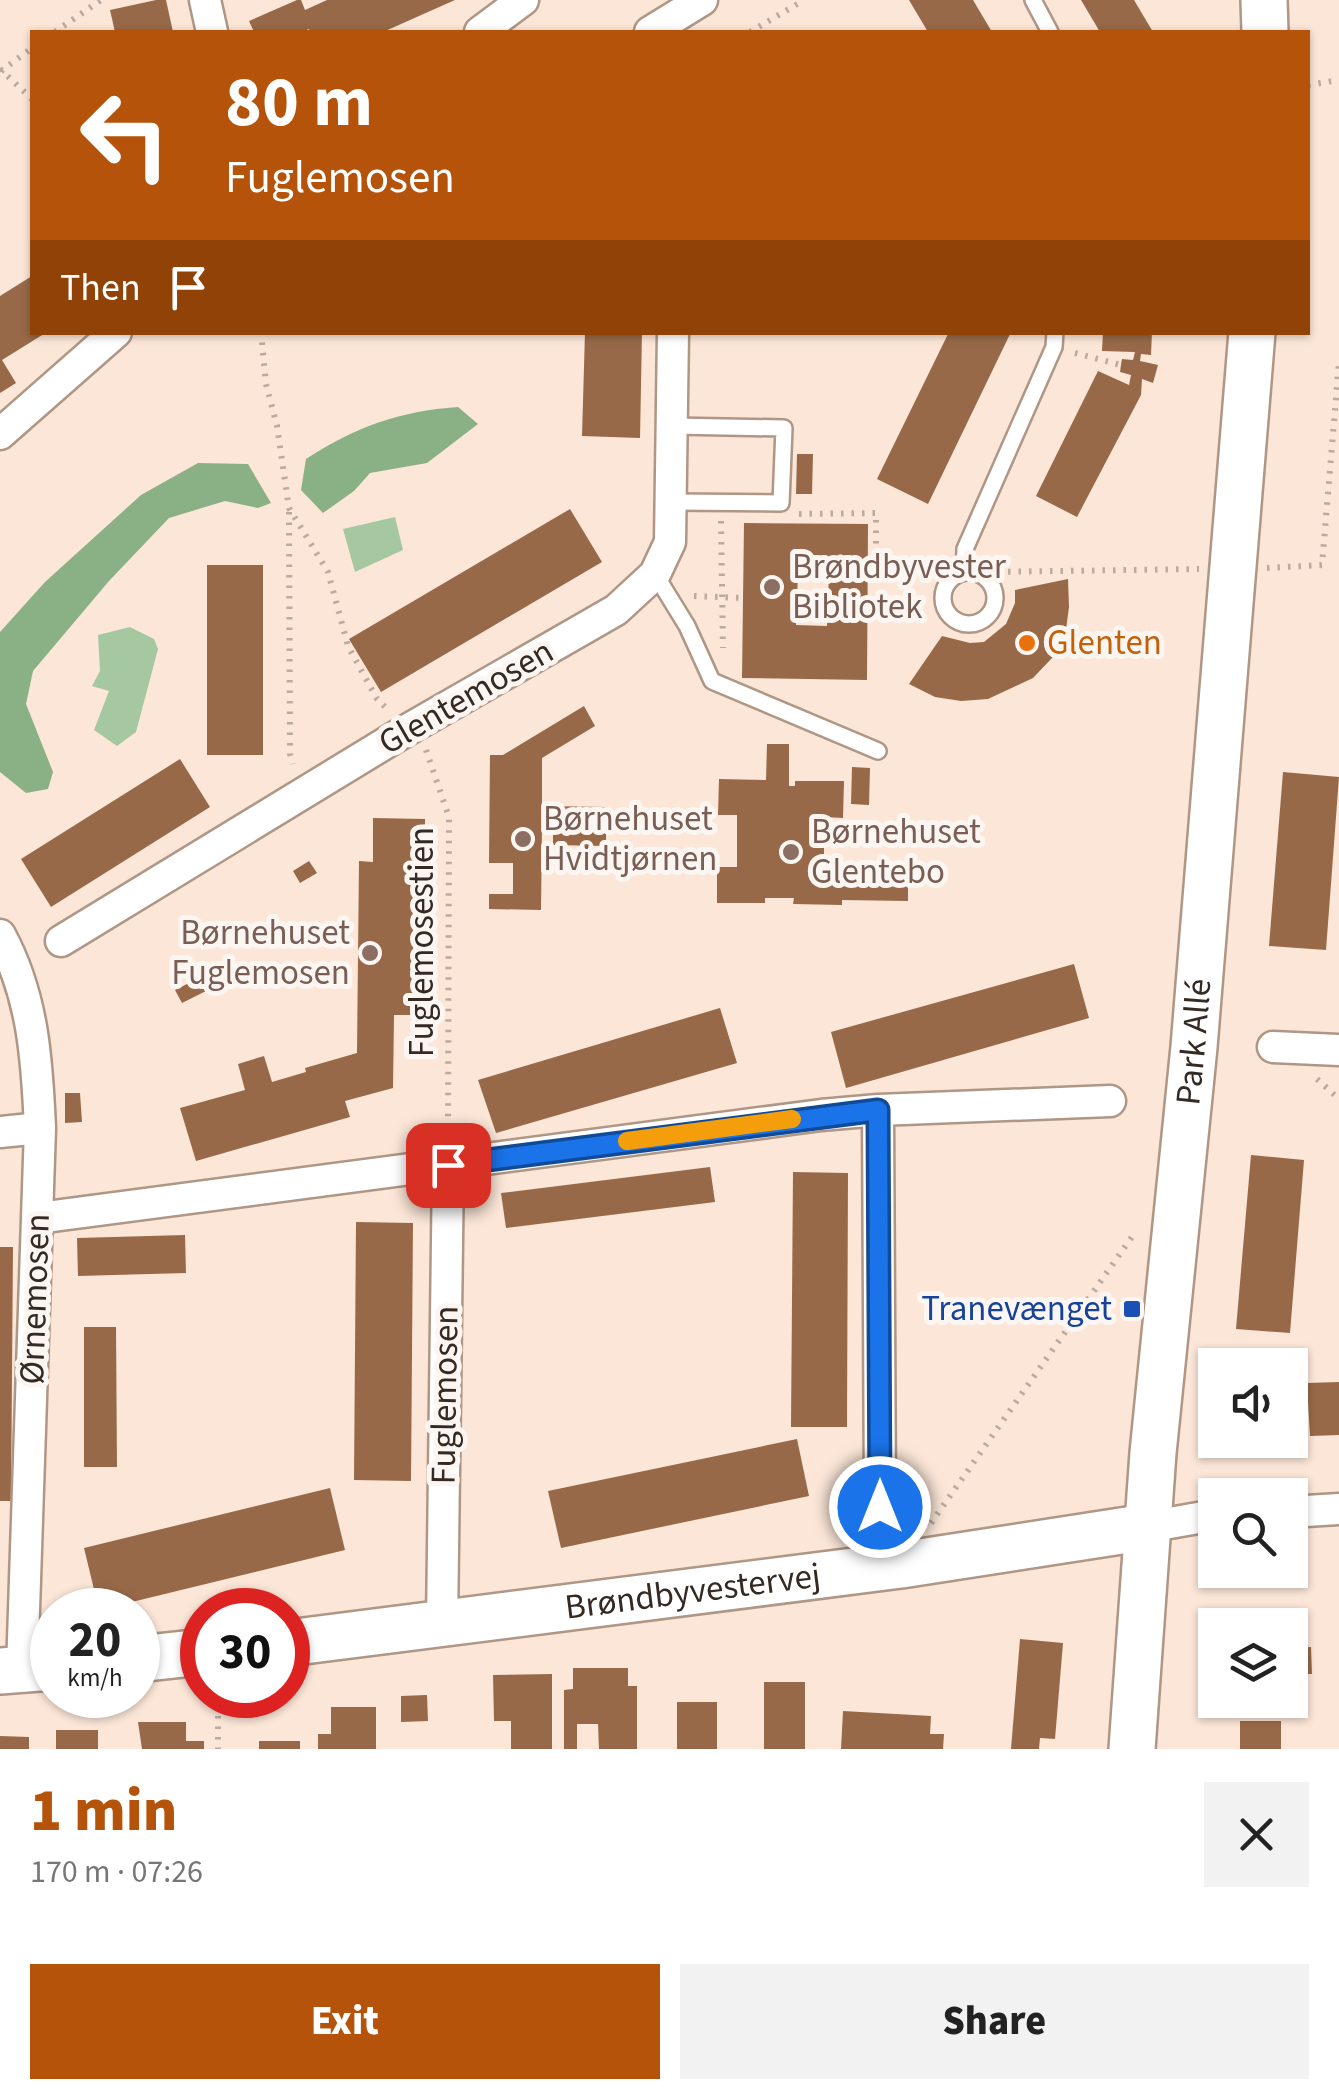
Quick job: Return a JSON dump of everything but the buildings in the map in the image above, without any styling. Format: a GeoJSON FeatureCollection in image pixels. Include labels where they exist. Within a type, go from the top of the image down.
{"type":"FeatureCollection","features":[{"type":"Feature","properties":{"kind":"street"},"geometry":{"type":"LineString","coordinates":[[205,0],[212,30]]}},
{"type":"Feature","properties":{"kind":"street"},"geometry":{"type":"LineString","coordinates":[[483,30],[523,0]]}},
{"type":"Feature","properties":{"kind":"street"},"geometry":{"type":"LineString","coordinates":[[653,30],[702,0]]}},
{"type":"Feature","properties":{"kind":"street"},"geometry":{"type":"LineString","coordinates":[[1264,0],[1265,30]]}},
{"type":"Feature","properties":{"kind":"street"},"geometry":{"type":"LineString","coordinates":[[0,434],[113,335]]}},
{"type":"Feature","properties":{"kind":"street"},"geometry":{"type":"LineString","coordinates":[[656,574],[670,542],[673,335]]}},
{"type":"Feature","properties":{"kind":"street","name":"Park Allé"},"geometry":{"type":"LineString","coordinates":[[1132,1749],[1147,1526],[1194,1047],[1252,335]]}},
{"type":"Feature","properties":{"kind":"street","name":"Glentemosen"},"geometry":{"type":"LineString","coordinates":[[61,941],[407,730],[616,610],[656,574]]}},
{"type":"Feature","properties":{"kind":"street","name":"Ørnemosen"},"geometry":{"type":"LineString","coordinates":[[0,934],[31,1013],[40,1128],[25,1670]]}},
{"type":"Feature","properties":{"kind":"street"},"geometry":{"type":"LineString","coordinates":[[1273,1046],[1339,1050]]}},
{"type":"Feature","properties":{"kind":"street"},"geometry":{"type":"LineString","coordinates":[[38,1218],[878,1110],[1110,1101]]}},
{"type":"Feature","properties":{"kind":"street"},"geometry":{"type":"LineString","coordinates":[[878,1110],[880,1507]]}},
{"type":"Feature","properties":{"kind":"street"},"geometry":{"type":"LineString","coordinates":[[0,1132],[40,1128]]}},
{"type":"Feature","properties":{"kind":"street","name":"Fuglemosen"},"geometry":{"type":"LineString","coordinates":[[442,1625],[448,1165]]}},
{"type":"Feature","properties":{"kind":"street"},"geometry":{"type":"LineString","coordinates":[[1308,1511],[1339,1509]]}},
{"type":"Feature","properties":{"kind":"street","name":"Brøndbyvestervej"},"geometry":{"type":"LineString","coordinates":[[310,1640],[902,1565],[1198,1518]]}},
{"type":"Feature","properties":{"kind":"lane"},"geometry":{"type":"LineString","coordinates":[[1033,0],[1049,30]]}},
{"type":"Feature","properties":{"kind":"lane"},"geometry":{"type":"LineString","coordinates":[[971,572],[965,549],[1054,340]]}},
{"type":"Feature","properties":{"kind":"lane"},"geometry":{"type":"LineString","coordinates":[[671,502],[781,503],[784,428],[673,426]]}},
{"type":"Feature","properties":{"kind":"lane"},"geometry":{"type":"LineString","coordinates":[[656,574],[687,626],[712,680],[878,751]]}},
{"type":"Feature","properties":{"kind":"path"},"geometry":{"type":"LineString","coordinates":[[58,30],[101,0]]}},
{"type":"Feature","properties":{"kind":"path"},"geometry":{"type":"LineString","coordinates":[[753,30],[804,0]]}},
{"type":"Feature","properties":{"kind":"path"},"geometry":{"type":"LineString","coordinates":[[30,49],[0,70],[30,97]]}},
{"type":"Feature","properties":{"kind":"path"},"geometry":{"type":"LineString","coordinates":[[1310,85],[1339,80]]}},
{"type":"Feature","properties":{"kind":"path"},"geometry":{"type":"LineString","coordinates":[[261,335],[266,384],[278,426],[289,508],[290,754],[306,792]]}},
{"type":"Feature","properties":{"kind":"path"},"geometry":{"type":"LineString","coordinates":[[1054,340],[1121,365]]}},
{"type":"Feature","properties":{"kind":"path"},"geometry":{"type":"LineString","coordinates":[[781,503],[794,514],[876,513],[876,569],[971,572],[1322,566],[1339,362]]}},
{"type":"Feature","properties":{"kind":"path"},"geometry":{"type":"LineString","coordinates":[[721,501],[722,685]]}},
{"type":"Feature","properties":{"kind":"path","name":"Fuglemosestien"},"geometry":{"type":"LineString","coordinates":[[289,508],[328,572],[348,646],[377,698],[422,742],[449,817],[448,1165]]}},
{"type":"Feature","properties":{"kind":"path"},"geometry":{"type":"LineString","coordinates":[[702,596],[743,598]]}},
{"type":"Feature","properties":{"kind":"path"},"geometry":{"type":"LineString","coordinates":[[902,1565],[1137,1230]]}},
{"type":"Feature","properties":{"kind":"path"},"geometry":{"type":"LineString","coordinates":[[218,1718],[218,1749]]}},
{"type":"Feature","properties":{"kind":"green space"},"geometry":{"type":"Polygon","coordinates":[[[458,407],[478,424],[427,463],[370,473],[354,491],[323,513],[301,490],[306,459],[342,438],[397,417],[458,407]]]}},
{"type":"Feature","properties":{"kind":"green space"},"geometry":{"type":"Polygon","coordinates":[[[198,463],[248,464],[271,503],[258,508],[225,501],[169,518],[109,581],[33,671],[26,704],[53,772],[48,789],[26,793],[0,772],[0,632],[45,582],[141,495],[198,463]]]}},
{"type":"Feature","properties":{"kind":"green space"},"geometry":{"type":"Polygon","coordinates":[[[395,517],[403,550],[355,572],[343,529],[395,517]]]}},
{"type":"Feature","properties":{"kind":"green space"},"geometry":{"type":"Polygon","coordinates":[[[130,627],[154,639],[158,649],[136,732],[117,746],[94,730],[109,691],[92,686],[100,671],[98,635],[130,627]]]}},
{"type":"Feature","properties":{"kind":"slow traffic"},"geometry":{"type":"LineString","coordinates":[[627,1141],[792,1119]]}},
{"type":"Feature","properties":{"kind":"place","name":"Brøndbyvester Bibliotek"},"geometry":{"type":"Point","coordinates":[772,587]}},
{"type":"Feature","properties":{"kind":"place","name":"Glenten"},"geometry":{"type":"Point","coordinates":[1027,643]}},
{"type":"Feature","properties":{"kind":"place","name":"Børnehuset Hvidtjørnen"},"geometry":{"type":"Point","coordinates":[523,839]}},
{"type":"Feature","properties":{"kind":"place","name":"Børnehuset Glentebo"},"geometry":{"type":"Point","coordinates":[791,852]}},
{"type":"Feature","properties":{"kind":"place","name":"Børnehuset Fuglemosen"},"geometry":{"type":"Point","coordinates":[370,953]}},
{"type":"Feature","properties":{"kind":"place","name":"Tranevænget"},"geometry":{"type":"Point","coordinates":[1132,1309]}},
{"type":"Feature","properties":{"kind":"route"},"geometry":{"type":"LineString","coordinates":[[448,1165],[878,1110],[880,1507]]}}]}
